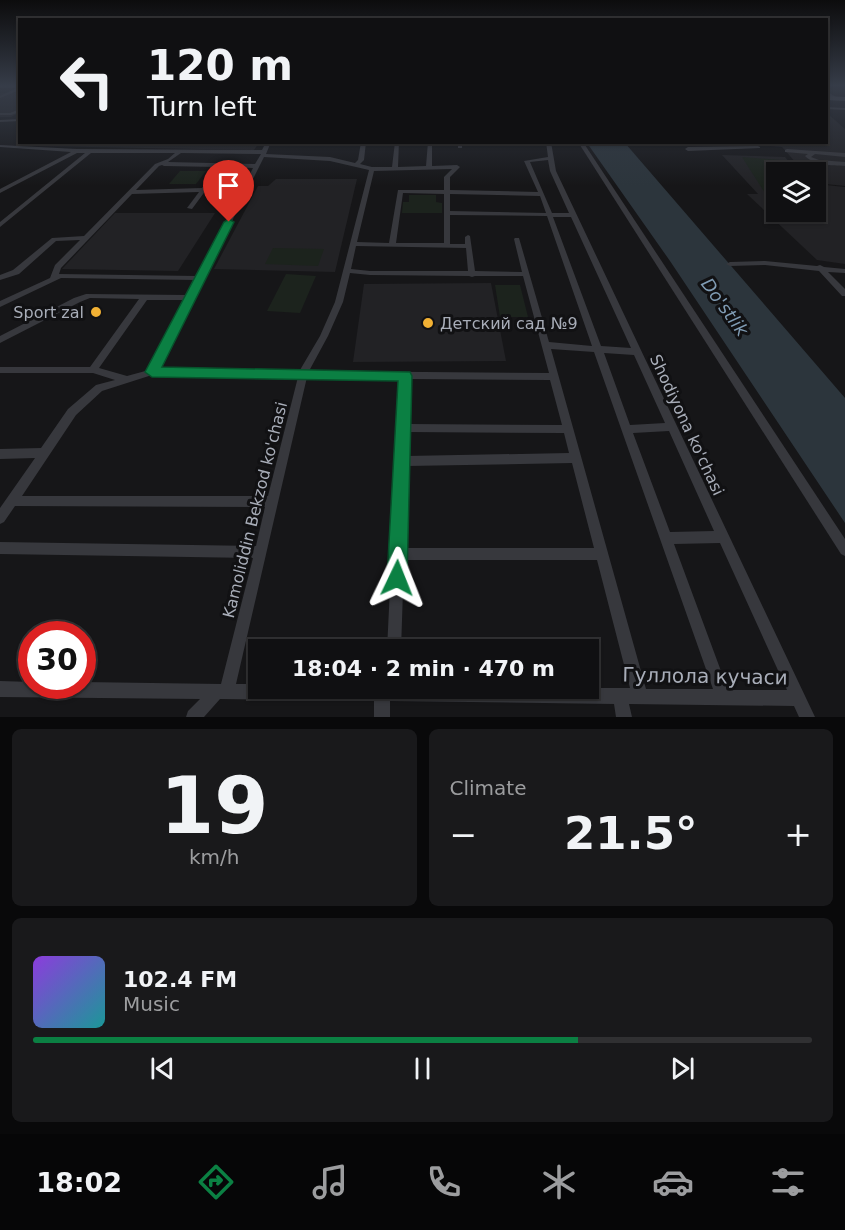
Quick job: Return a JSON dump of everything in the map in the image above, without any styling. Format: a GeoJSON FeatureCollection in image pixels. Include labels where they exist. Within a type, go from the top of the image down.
{"type":"FeatureCollection","features":[{"type":"Feature","properties":{"kind":"street"},"geometry":{"type":"LineString","coordinates":[[0,121],[18,120]]}},
{"type":"Feature","properties":{"kind":"street"},"geometry":{"type":"LineString","coordinates":[[11,146],[18,141]]}},
{"type":"Feature","properties":{"kind":"street"},"geometry":{"type":"LineString","coordinates":[[152,372],[268,144]]}},
{"type":"Feature","properties":{"kind":"street"},"geometry":{"type":"LineString","coordinates":[[357,164],[361,160],[364,144]]}},
{"type":"Feature","properties":{"kind":"street"},"geometry":{"type":"LineString","coordinates":[[395,168],[397,144]]}},
{"type":"Feature","properties":{"kind":"street"},"geometry":{"type":"LineString","coordinates":[[429,168],[430,144]]}},
{"type":"Feature","properties":{"kind":"street","name":"Shodiyona ko'chasi"},"geometry":{"type":"LineString","coordinates":[[548,144],[554,171],[807,717]]}},
{"type":"Feature","properties":{"kind":"street"},"geometry":{"type":"LineString","coordinates":[[581,144],[845,550]]}},
{"type":"Feature","properties":{"kind":"street"},"geometry":{"type":"LineString","coordinates":[[684,144],[690,150],[758,147]]}},
{"type":"Feature","properties":{"kind":"street"},"geometry":{"type":"LineString","coordinates":[[753,144],[766,155]]}},
{"type":"Feature","properties":{"kind":"street"},"geometry":{"type":"LineString","coordinates":[[0,146],[77,152],[264,153],[357,164],[372,169],[457,167],[447,177],[447,246]]}},
{"type":"Feature","properties":{"kind":"street"},"geometry":{"type":"LineString","coordinates":[[786,151],[845,155]]}},
{"type":"Feature","properties":{"kind":"street"},"geometry":{"type":"LineString","coordinates":[[0,191],[77,152]]}},
{"type":"Feature","properties":{"kind":"street"},"geometry":{"type":"LineString","coordinates":[[0,225],[90,152]]}},
{"type":"Feature","properties":{"kind":"street"},"geometry":{"type":"LineString","coordinates":[[53,279],[58,267],[131,192],[160,164],[170,160],[179,152]]}},
{"type":"Feature","properties":{"kind":"street"},"geometry":{"type":"LineString","coordinates":[[814,153],[808,156],[809,159],[845,164]]}},
{"type":"Feature","properties":{"kind":"street"},"geometry":{"type":"LineString","coordinates":[[551,158],[527,161],[550,215],[723,697]]}},
{"type":"Feature","properties":{"kind":"street"},"geometry":{"type":"LineString","coordinates":[[160,164],[257,166]]}},
{"type":"Feature","properties":{"kind":"street"},"geometry":{"type":"LineString","coordinates":[[190,208],[222,165]]}},
{"type":"Feature","properties":{"kind":"street","name":"Kamoliddin Bekzod ko'chasi"},"geometry":{"type":"LineString","coordinates":[[222,691],[273,502],[303,375],[339,302],[372,169]]}},
{"type":"Feature","properties":{"kind":"street"},"geometry":{"type":"LineString","coordinates":[[131,192],[203,190]]}},
{"type":"Feature","properties":{"kind":"street"},"geometry":{"type":"LineString","coordinates":[[392,245],[400,191],[542,194]]}},
{"type":"Feature","properties":{"kind":"street"},"geometry":{"type":"LineString","coordinates":[[447,213],[574,215]]}},
{"type":"Feature","properties":{"kind":"street"},"geometry":{"type":"LineString","coordinates":[[468,237],[472,275]]}},
{"type":"Feature","properties":{"kind":"street"},"geometry":{"type":"LineString","coordinates":[[0,278],[16,272],[54,239],[86,238]]}},
{"type":"Feature","properties":{"kind":"street"},"geometry":{"type":"LineString","coordinates":[[518,239],[525,274],[640,696]]}},
{"type":"Feature","properties":{"kind":"street"},"geometry":{"type":"LineString","coordinates":[[354,244],[469,246]]}},
{"type":"Feature","properties":{"kind":"street"},"geometry":{"type":"LineString","coordinates":[[730,264],[765,263],[845,271]]}},
{"type":"Feature","properties":{"kind":"street"},"geometry":{"type":"LineString","coordinates":[[820,267],[842,287],[845,294]]}},
{"type":"Feature","properties":{"kind":"street"},"geometry":{"type":"LineString","coordinates":[[347,271],[472,275],[525,274]]}},
{"type":"Feature","properties":{"kind":"street"},"geometry":{"type":"LineString","coordinates":[[0,304],[60,276],[200,278]]}},
{"type":"Feature","properties":{"kind":"street"},"geometry":{"type":"LineString","coordinates":[[0,340],[89,296],[190,298]]}},
{"type":"Feature","properties":{"kind":"street"},"geometry":{"type":"LineString","coordinates":[[93,370],[146,297]]}},
{"type":"Feature","properties":{"kind":"street"},"geometry":{"type":"LineString","coordinates":[[545,345],[636,352]]}},
{"type":"Feature","properties":{"kind":"street"},"geometry":{"type":"LineString","coordinates":[[0,370],[93,370],[125,379]]}},
{"type":"Feature","properties":{"kind":"street"},"geometry":{"type":"LineString","coordinates":[[0,518],[72,412],[99,388],[152,372],[554,376]]}},
{"type":"Feature","properties":{"kind":"street"},"geometry":{"type":"LineString","coordinates":[[394,639],[405,376]]}},
{"type":"Feature","properties":{"kind":"street"},"geometry":{"type":"LineString","coordinates":[[403,428],[568,429]]}},
{"type":"Feature","properties":{"kind":"street"},"geometry":{"type":"LineString","coordinates":[[627,429],[672,428]]}},
{"type":"Feature","properties":{"kind":"street"},"geometry":{"type":"LineString","coordinates":[[0,454],[43,453]]}},
{"type":"Feature","properties":{"kind":"street"},"geometry":{"type":"LineString","coordinates":[[402,461],[576,458]]}},
{"type":"Feature","properties":{"kind":"street"},"geometry":{"type":"LineString","coordinates":[[11,501],[273,502]]}},
{"type":"Feature","properties":{"kind":"street"},"geometry":{"type":"LineString","coordinates":[[666,538],[723,537]]}},
{"type":"Feature","properties":{"kind":"street"},"geometry":{"type":"LineString","coordinates":[[0,548],[260,552]]}},
{"type":"Feature","properties":{"kind":"street"},"geometry":{"type":"LineString","coordinates":[[398,554],[602,554]]}},
{"type":"Feature","properties":{"kind":"street","name":"Гуллола кучаси"},"geometry":{"type":"LineString","coordinates":[[0,689],[248,691]]}},
{"type":"Feature","properties":{"kind":"street"},"geometry":{"type":"LineString","coordinates":[[194,717],[222,691]]}},
{"type":"Feature","properties":{"kind":"street","name":"Гуллола кучаси"},"geometry":{"type":"LineString","coordinates":[[599,696],[798,698]]}},
{"type":"Feature","properties":{"kind":"street"},"geometry":{"type":"LineString","coordinates":[[620,696],[624,717]]}},
{"type":"Feature","properties":{"kind":"street"},"geometry":{"type":"LineString","coordinates":[[382,717],[387,699]]}},
{"type":"Feature","properties":{"kind":"shaded area"},"geometry":{"type":"Polygon","coordinates":[[[828,118],[833,118],[845,129],[845,186],[826,184],[826,162],[795,162],[782,147],[758,144],[828,144],[828,118]]]}},
{"type":"Feature","properties":{"kind":"shaded area"},"geometry":{"type":"Polygon","coordinates":[[[36,144],[258,144],[254,150],[34,146],[36,144]]]}},
{"type":"Feature","properties":{"kind":"shaded area"},"geometry":{"type":"Polygon","coordinates":[[[722,155],[785,157],[789,162],[766,162],[766,212],[747,194],[758,194],[722,155]]]}},
{"type":"Feature","properties":{"kind":"shaded area"},"geometry":{"type":"Polygon","coordinates":[[[742,157],[781,160],[782,162],[766,162],[765,193],[742,157]]]}},
{"type":"Feature","properties":{"kind":"shaded area"},"geometry":{"type":"Polygon","coordinates":[[[180,171],[206,171],[196,184],[169,184],[180,171]]]}},
{"type":"Feature","properties":{"kind":"shaded area"},"geometry":{"type":"Polygon","coordinates":[[[276,179],[357,179],[335,272],[214,269],[258,186],[268,186],[276,179]]]}},
{"type":"Feature","properties":{"kind":"shaded area"},"geometry":{"type":"Polygon","coordinates":[[[826,185],[845,187],[845,264],[817,260],[777,222],[826,222],[826,185]]]}},
{"type":"Feature","properties":{"kind":"shaded area"},"geometry":{"type":"Polygon","coordinates":[[[409,195],[436,195],[436,202],[442,203],[442,213],[402,213],[403,202],[409,202],[409,195]]]}},
{"type":"Feature","properties":{"kind":"shaded area"},"geometry":{"type":"Polygon","coordinates":[[[115,213],[215,213],[178,271],[62,269],[115,213]]]}},
{"type":"Feature","properties":{"kind":"shaded area"},"geometry":{"type":"Polygon","coordinates":[[[273,248],[324,249],[318,266],[265,264],[273,248]]]}},
{"type":"Feature","properties":{"kind":"shaded area"},"geometry":{"type":"Polygon","coordinates":[[[286,274],[316,276],[300,313],[267,311],[286,274]]]}},
{"type":"Feature","properties":{"kind":"shaded area","name":"Детский сад №9"},"geometry":{"type":"Polygon","coordinates":[[[491,283],[506,361],[353,362],[364,284],[491,283]]]}},
{"type":"Feature","properties":{"kind":"shaded area"},"geometry":{"type":"Polygon","coordinates":[[[495,285],[520,285],[528,317],[500,317],[495,285]]]}},
{"type":"Feature","properties":{"kind":"water","name":"Do'stlik"},"geometry":{"type":"Polygon","coordinates":[[[588,144],[626,144],[845,398],[845,523],[670,261],[588,144]]]}},
{"type":"Feature","properties":{"kind":"place","name":"Sport zal"},"geometry":{"type":"Point","coordinates":[96,312]}},
{"type":"Feature","properties":{"kind":"place","name":"Детский сад №9"},"geometry":{"type":"Point","coordinates":[428,323]}},
{"type":"Feature","properties":{"kind":"route"},"geometry":{"type":"LineString","coordinates":[[229,222],[152,372],[405,376],[397,578]]}}]}
